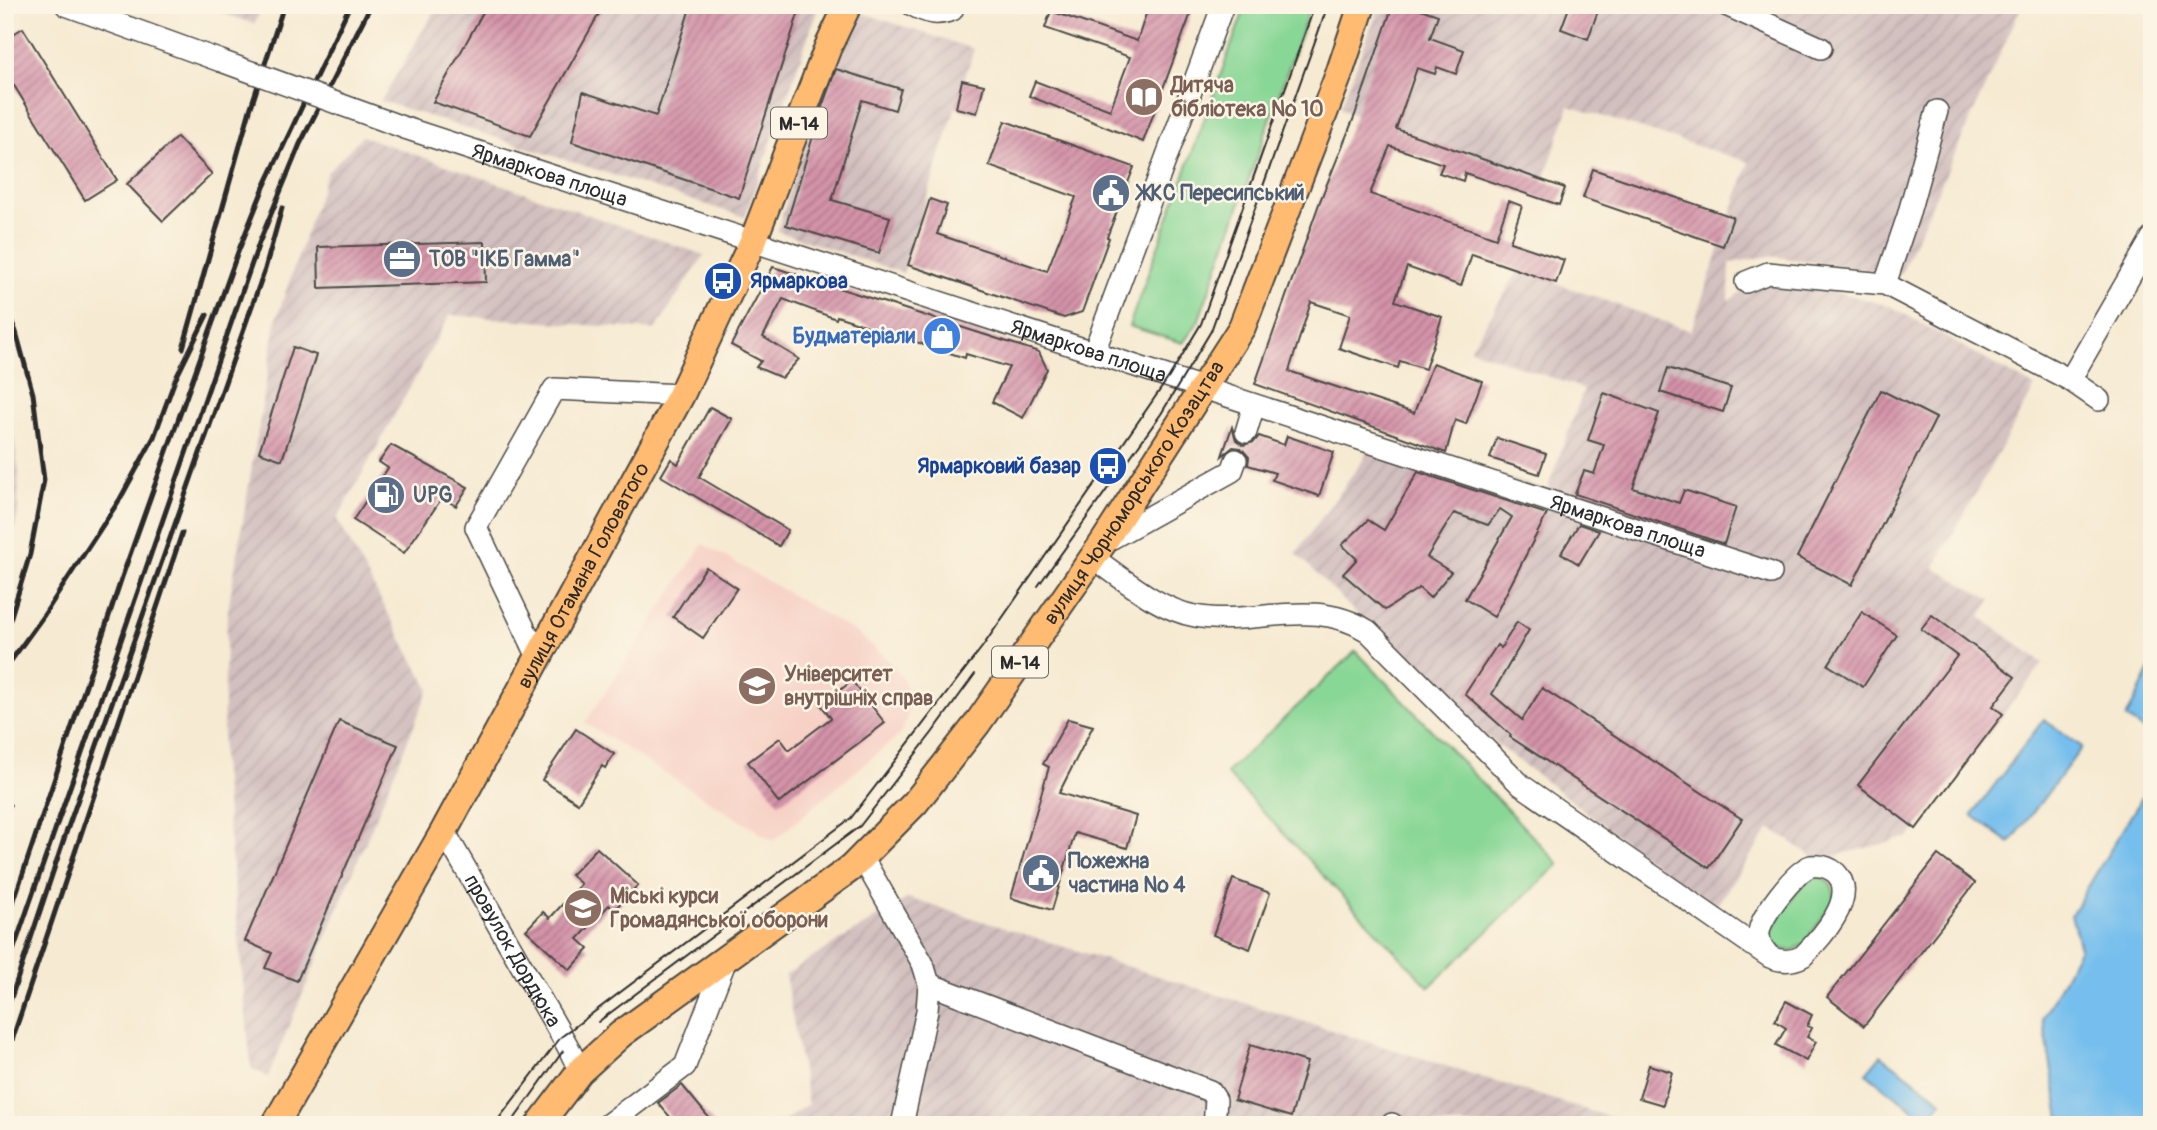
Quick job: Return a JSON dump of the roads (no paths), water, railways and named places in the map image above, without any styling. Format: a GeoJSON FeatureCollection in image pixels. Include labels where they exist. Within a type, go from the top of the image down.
{"type":"FeatureCollection","features":[{"type":"Feature","properties":{"kind":"main road","name":"вулиця Отамана Головатого"},"geometry":{"type":"LineString","coordinates":[[275,1125],[444,831],[681,395],[753,241],[828,47],[848,5]]}},
{"type":"Feature","properties":{"kind":"main road","name":"вулиця Чорноморського Козацтва"},"geometry":{"type":"LineString","coordinates":[[539,1125],[580,1071],[621,1034],[862,858],[915,803],[977,724],[1098,551],[1245,320],[1339,74],[1362,5]]}},
{"type":"Feature","properties":{"kind":"street","name":"Ярмаркова площа"},"geometry":{"type":"LineString","coordinates":[[66,5],[405,128],[1771,573]]}},
{"type":"Feature","properties":{"kind":"street"},"geometry":{"type":"LineString","coordinates":[[912,5],[940,15],[952,10],[954,5]]}},
{"type":"Feature","properties":{"kind":"street"},"geometry":{"type":"LineString","coordinates":[[1094,352],[1223,5]]}},
{"type":"Feature","properties":{"kind":"street"},"geometry":{"type":"LineString","coordinates":[[1726,5],[1821,48]]}},
{"type":"Feature","properties":{"kind":"street"},"geometry":{"type":"LineString","coordinates":[[1885,285],[1908,216],[1937,111]]}},
{"type":"Feature","properties":{"kind":"street"},"geometry":{"type":"LineString","coordinates":[[2070,380],[2152,238]]}},
{"type":"Feature","properties":{"kind":"street"},"geometry":{"type":"LineString","coordinates":[[1746,282],[1768,273],[1885,285],[2070,380],[2099,400]]}},
{"type":"Feature","properties":{"kind":"street"},"geometry":{"type":"LineString","coordinates":[[538,657],[476,527],[554,389],[681,395]]}},
{"type":"Feature","properties":{"kind":"street"},"geometry":{"type":"LineString","coordinates":[[1245,432],[1254,405]]}},
{"type":"Feature","properties":{"kind":"street"},"geometry":{"type":"LineString","coordinates":[[1236,460],[1232,471],[1098,551],[1155,600],[1194,616],[1315,613],[1352,621],[1368,631],[1521,785],[1770,957],[1787,961],[1803,956],[1840,909],[1845,892],[1843,883],[1832,870],[1823,866],[1805,868],[1797,874],[1766,915],[1761,923],[1759,941],[1770,957]]}},
{"type":"Feature","properties":{"kind":"street","name":"провулок Дордюка"},"geometry":{"type":"LineString","coordinates":[[444,831],[580,1071]]}},
{"type":"Feature","properties":{"kind":"street"},"geometry":{"type":"LineString","coordinates":[[862,858],[923,964],[929,984],[928,1011],[902,1125]]}},
{"type":"Feature","properties":{"kind":"street"},"geometry":{"type":"LineString","coordinates":[[607,1125],[685,1066],[727,957]]}},
{"type":"Feature","properties":{"kind":"street"},"geometry":{"type":"LineString","coordinates":[[929,984],[1210,1091],[1216,1100],[1214,1125]]}},
{"type":"Feature","properties":{"kind":"water"},"geometry":{"type":"Polygon","coordinates":[[[2152,666],[2152,736],[2126,718],[2152,666]]]}},
{"type":"Feature","properties":{"kind":"water"},"geometry":{"type":"Polygon","coordinates":[[[2044,719],[2082,747],[2010,843],[1972,815],[2044,719]]]}},
{"type":"Feature","properties":{"kind":"water"},"geometry":{"type":"Polygon","coordinates":[[[2152,781],[2152,1125],[2061,1125],[2043,1018],[2080,948],[2071,915],[2152,781]]]}},
{"type":"Feature","properties":{"kind":"water"},"geometry":{"type":"Polygon","coordinates":[[[1881,1055],[1942,1101],[1928,1121],[1866,1073],[1881,1055]]]}},
{"type":"Feature","properties":{"kind":"tram line"},"geometry":{"type":"LineString","coordinates":[[494,1125],[561,1037],[851,818],[983,646],[1169,377],[1201,324],[1315,5]]}},
{"type":"Feature","properties":{"kind":"tram line"},"geometry":{"type":"LineString","coordinates":[[1038,586],[1161,414],[1211,331],[1328,5]]}},
{"type":"Feature","properties":{"kind":"tram line"},"geometry":{"type":"LineString","coordinates":[[598,1022],[860,826],[975,674]]}},
{"type":"Feature","properties":{"kind":"tram line"},"geometry":{"type":"LineString","coordinates":[[510,1125],[563,1051]]}},
{"type":"Feature","properties":{"kind":"railway"},"geometry":{"type":"LineString","coordinates":[[183,348],[250,110],[284,5]]}},
{"type":"Feature","properties":{"kind":"railway"},"geometry":{"type":"LineString","coordinates":[[5,927],[122,577],[238,252],[264,187],[350,5]]}},
{"type":"Feature","properties":{"kind":"railway"},"geometry":{"type":"LineString","coordinates":[[5,974],[259,243],[300,144],[371,5]]}},
{"type":"Feature","properties":{"kind":"railway"},"geometry":{"type":"LineString","coordinates":[[5,1016],[66,833],[265,269],[282,208]]}},
{"type":"Feature","properties":{"kind":"railway"},"geometry":{"type":"LineString","coordinates":[[5,304],[16,332],[33,394],[44,480],[30,554],[5,636]]}},
{"type":"Feature","properties":{"kind":"railway"},"geometry":{"type":"LineString","coordinates":[[5,669],[120,499],[154,437],[175,380],[207,315]]}},
{"type":"Feature","properties":{"kind":"railway"},"geometry":{"type":"LineString","coordinates":[[5,1061],[182,533]]}},
{"type":"Feature","properties":{"kind":"railway"},"geometry":{"type":"LineString","coordinates":[[5,811],[9,805]]}},
{"type":"Feature","properties":{"kind":"place","name":"Дитяча бібліотека № 10"},"geometry":{"type":"Point","coordinates":[1144,97]}},
{"type":"Feature","properties":{"kind":"place","name":"ЖКС Пересипський"},"geometry":{"type":"Point","coordinates":[1111,193]}},
{"type":"Feature","properties":{"kind":"place","name":"ТОВ \"ІКБ Гамма\""},"geometry":{"type":"Point","coordinates":[402,259]}},
{"type":"Feature","properties":{"kind":"place","name":"Ярмаркова"},"geometry":{"type":"Point","coordinates":[723,281]}},
{"type":"Feature","properties":{"kind":"place","name":"Будматеріали"},"geometry":{"type":"Point","coordinates":[942,336]}},
{"type":"Feature","properties":{"kind":"place","name":"Ярмарковий базар"},"geometry":{"type":"Point","coordinates":[1108,466]}},
{"type":"Feature","properties":{"kind":"place","name":"UPG"},"geometry":{"type":"Point","coordinates":[386,495]}},
{"type":"Feature","properties":{"kind":"place","name":"Університет внутрішніх справ"},"geometry":{"type":"Point","coordinates":[757,686]}},
{"type":"Feature","properties":{"kind":"place","name":"Пожежна частина № 4"},"geometry":{"type":"Point","coordinates":[1041,873]}},
{"type":"Feature","properties":{"kind":"place","name":"Міські курси Громадянської оборони"},"geometry":{"type":"Point","coordinates":[583,908]}}]}
